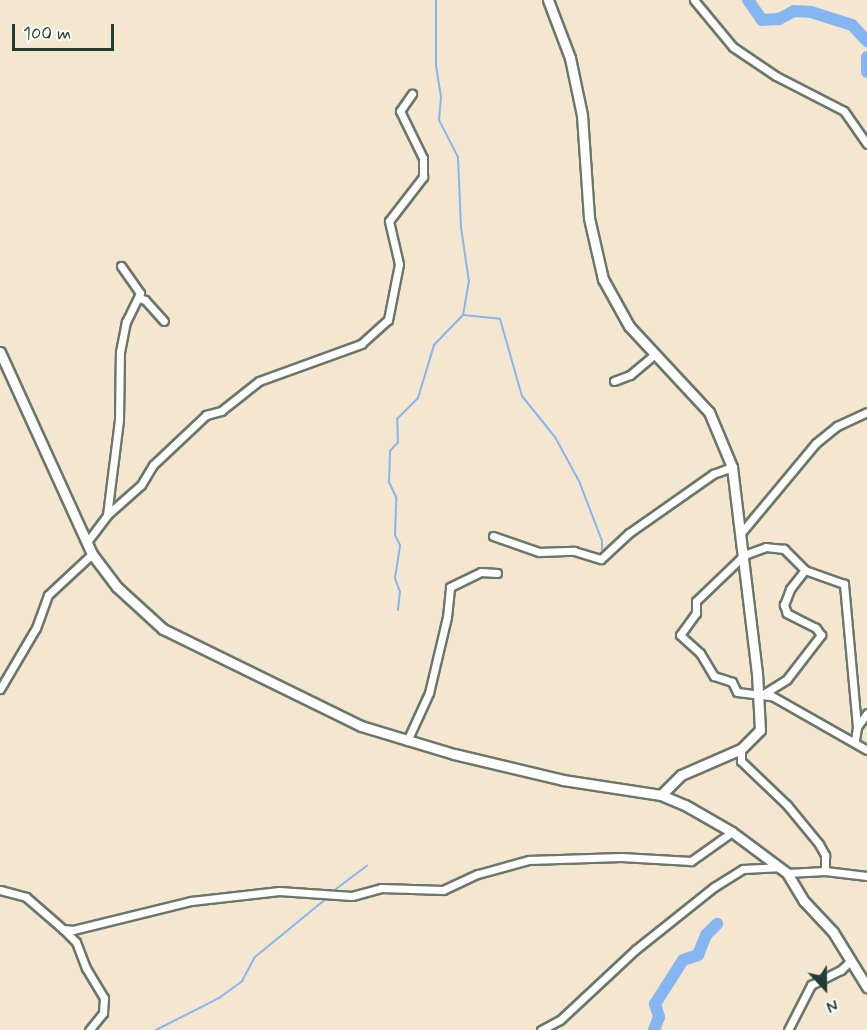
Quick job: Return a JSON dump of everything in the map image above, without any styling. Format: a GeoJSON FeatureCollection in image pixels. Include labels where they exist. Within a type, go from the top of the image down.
{"type":"FeatureCollection","features":[{"type":"Feature","properties":{"kind":"street"},"geometry":{"type":"LineString","coordinates":[[548,0],[570,58],[582,115],[589,218],[597,262],[620,313],[654,355],[709,412],[732,467],[762,693],[760,730],[741,749],[681,775],[661,795]]}},
{"type":"Feature","properties":{"kind":"street"},"geometry":{"type":"LineString","coordinates":[[694,0],[733,48],[776,76],[844,111],[867,144]]}},
{"type":"Feature","properties":{"kind":"street"},"geometry":{"type":"LineString","coordinates":[[87,542],[107,514],[141,485],[153,465],[206,415],[221,411],[259,381],[361,344],[388,320],[399,264],[389,221],[423,177],[423,158],[400,111],[412,94]]}},
{"type":"Feature","properties":{"kind":"street"},"geometry":{"type":"LineString","coordinates":[[107,514],[119,420],[120,352],[126,322],[139,298],[137,284],[121,266]]}},
{"type":"Feature","properties":{"kind":"street"},"geometry":{"type":"LineString","coordinates":[[139,298],[145,300],[164,321]]}},
{"type":"Feature","properties":{"kind":"street"},"geometry":{"type":"LineString","coordinates":[[0,352],[92,554],[117,587],[163,629],[341,718],[407,741],[562,780],[661,795],[732,832],[786,873],[851,960],[867,987]]}},
{"type":"Feature","properties":{"kind":"street"},"geometry":{"type":"LineString","coordinates":[[614,381],[630,375],[654,355]]}},
{"type":"Feature","properties":{"kind":"street"},"geometry":{"type":"LineString","coordinates":[[741,532],[816,443],[837,426],[867,412]]}},
{"type":"Feature","properties":{"kind":"street"},"geometry":{"type":"LineString","coordinates":[[493,536],[539,552],[574,551],[601,559],[629,533],[713,474],[732,467]]}},
{"type":"Feature","properties":{"kind":"street"},"geometry":{"type":"LineString","coordinates":[[855,740],[857,727],[846,631],[847,590],[844,584],[805,570],[784,549],[766,547],[744,555],[696,601],[696,613],[680,635],[700,652],[714,676],[732,682],[737,692],[762,693],[855,740],[867,750]]}},
{"type":"Feature","properties":{"kind":"street"},"geometry":{"type":"LineString","coordinates":[[0,689],[36,628],[48,595],[92,554]]}},
{"type":"Feature","properties":{"kind":"street"},"geometry":{"type":"LineString","coordinates":[[762,693],[787,679],[821,635],[816,628],[787,613],[784,605],[805,570]]}},
{"type":"Feature","properties":{"kind":"street"},"geometry":{"type":"LineString","coordinates":[[407,741],[429,693],[447,617],[450,587],[481,572],[497,573]]}},
{"type":"Feature","properties":{"kind":"street"},"geometry":{"type":"LineString","coordinates":[[857,727],[867,713]]}},
{"type":"Feature","properties":{"kind":"street"},"geometry":{"type":"LineString","coordinates":[[741,749],[741,761],[787,805],[819,844],[825,855],[825,871]]}},
{"type":"Feature","properties":{"kind":"street"},"geometry":{"type":"LineString","coordinates":[[63,929],[123,920],[191,902],[279,891],[352,896],[381,888],[443,890],[478,874],[529,860],[621,857],[691,861],[732,832]]}},
{"type":"Feature","properties":{"kind":"street"},"geometry":{"type":"LineString","coordinates":[[541,1030],[560,1020],[635,950],[714,887],[743,869],[778,867]]}},
{"type":"Feature","properties":{"kind":"street"},"geometry":{"type":"LineString","coordinates":[[786,873],[825,871],[867,876]]}},
{"type":"Feature","properties":{"kind":"street"},"geometry":{"type":"LineString","coordinates":[[0,890],[26,897],[76,942],[86,968],[104,998],[103,1013],[89,1030]]}},
{"type":"Feature","properties":{"kind":"street"},"geometry":{"type":"LineString","coordinates":[[788,1030],[811,985],[841,970],[851,960]]}},
{"type":"Feature","properties":{"kind":"waterway"},"geometry":{"type":"LineString","coordinates":[[398,610],[400,592],[395,578],[400,545],[395,535],[396,497],[389,482],[390,451],[398,442],[397,419],[418,398],[434,345],[463,315],[469,282],[461,227],[458,157],[439,120],[441,97],[436,65],[436,0]]}},
{"type":"Feature","properties":{"kind":"waterway"},"geometry":{"type":"LineString","coordinates":[[748,0],[762,20],[779,19],[794,11],[811,12],[852,25],[867,41]]}},
{"type":"Feature","properties":{"kind":"waterway"},"geometry":{"type":"LineString","coordinates":[[867,57],[867,72]]}},
{"type":"Feature","properties":{"kind":"waterway"},"geometry":{"type":"LineString","coordinates":[[463,315],[500,319],[522,396],[555,437],[579,481],[602,541],[602,550]]}},
{"type":"Feature","properties":{"kind":"waterway"},"geometry":{"type":"LineString","coordinates":[[336,889],[367,866]]}},
{"type":"Feature","properties":{"kind":"waterway"},"geometry":{"type":"LineString","coordinates":[[156,1030],[219,998],[242,981],[255,957],[327,898]]}},
{"type":"Feature","properties":{"kind":"waterway"},"geometry":{"type":"LineString","coordinates":[[654,1030],[659,1017],[655,1004],[683,960],[698,955],[706,935],[717,924]]}}]}
